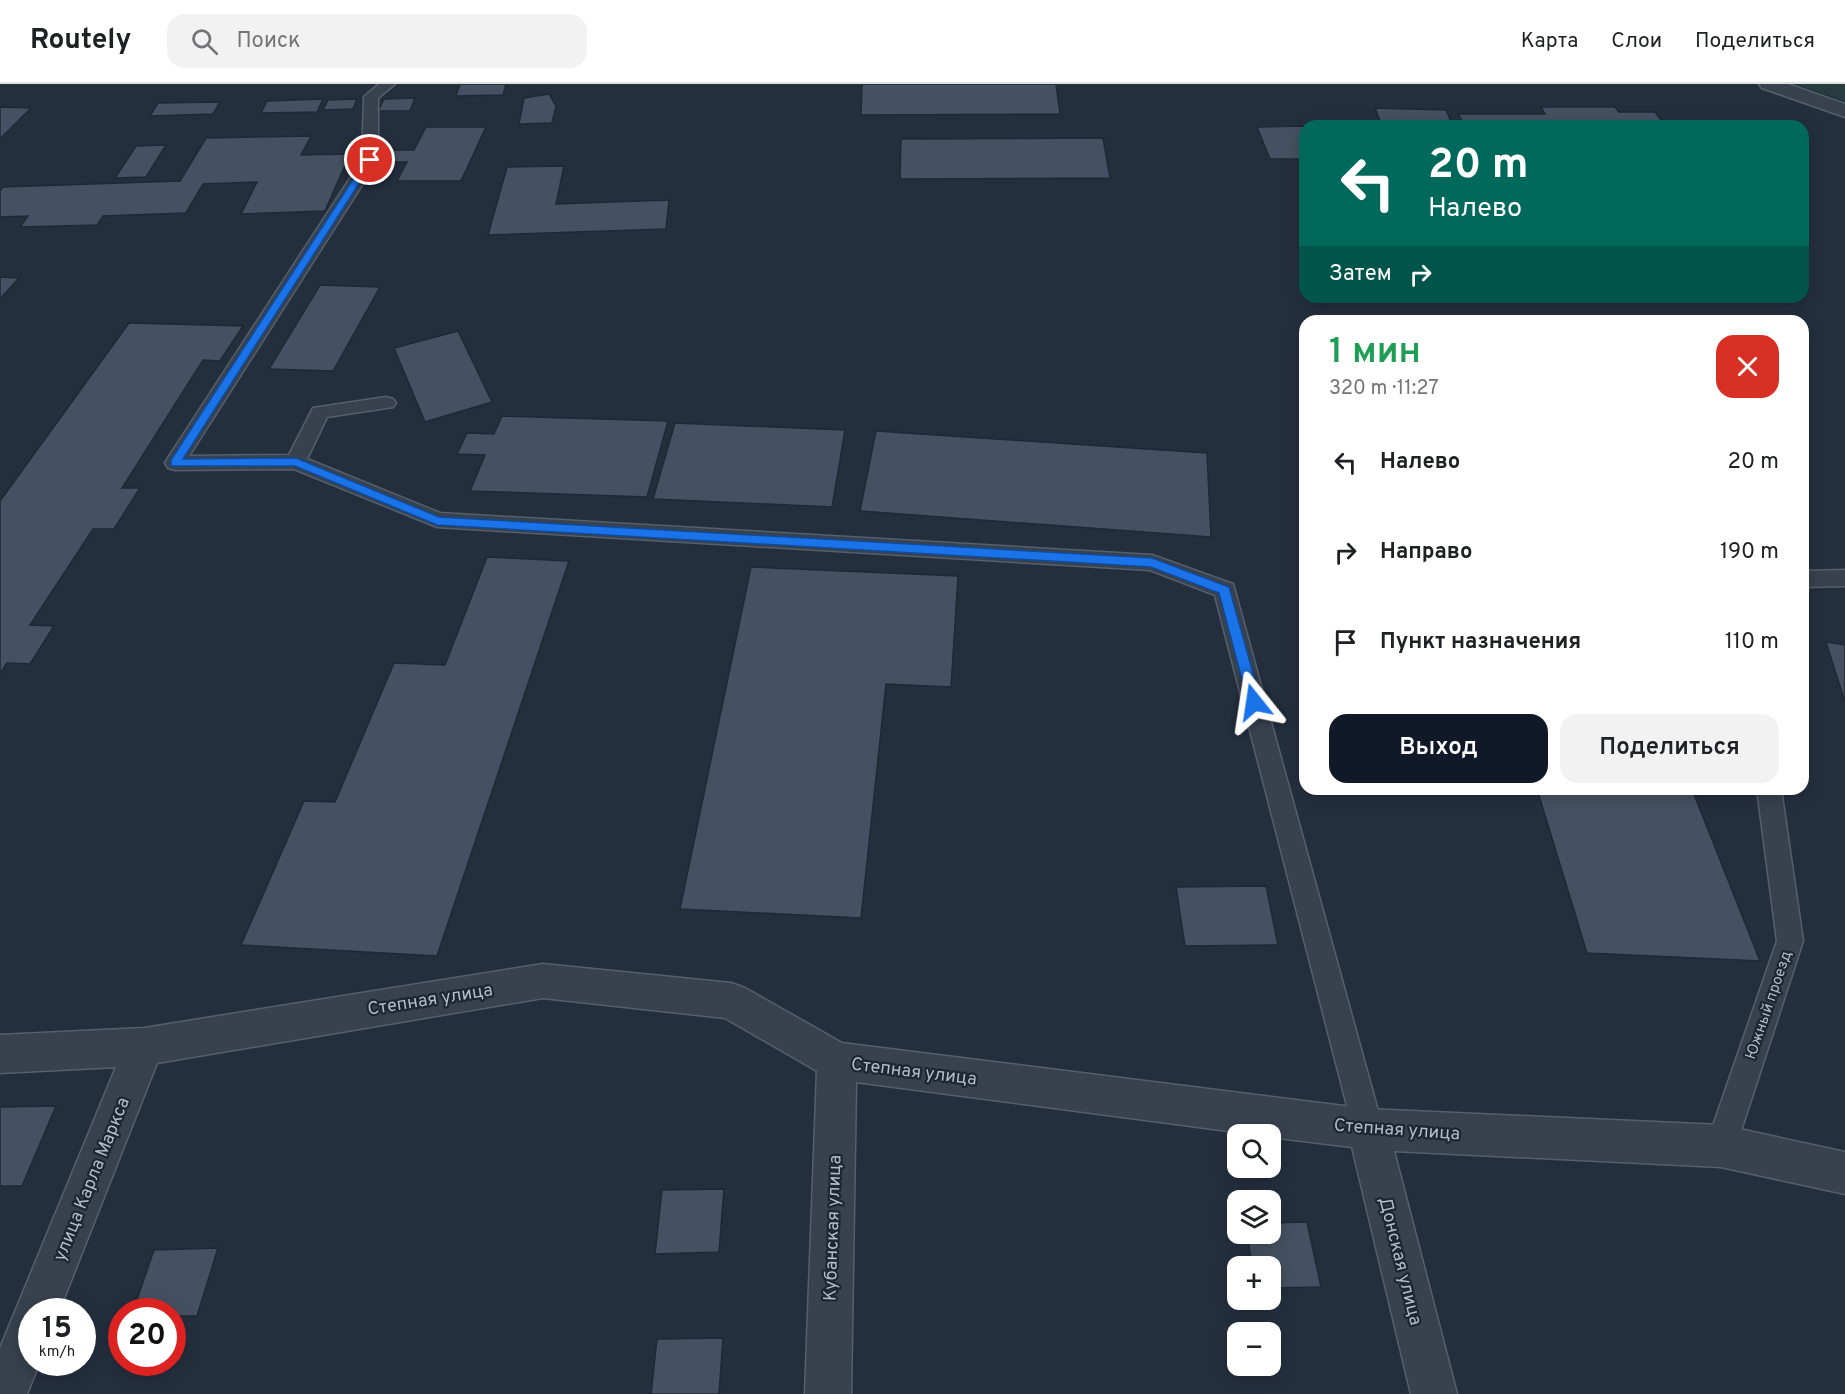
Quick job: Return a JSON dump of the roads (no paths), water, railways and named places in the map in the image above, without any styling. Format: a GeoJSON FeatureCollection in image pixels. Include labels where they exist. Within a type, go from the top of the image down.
{"type":"FeatureCollection","features":[{"type":"Feature","properties":{"kind":"street"},"geometry":{"type":"LineString","coordinates":[[1768,84],[1845,111]]}},
{"type":"Feature","properties":{"kind":"street","name":"Степная улица"},"geometry":{"type":"LineString","coordinates":[[0,1054],[144,1047],[543,981],[731,1000],[837,1061],[1368,1129],[1721,1146],[1845,1173]]}},
{"type":"Feature","properties":{"kind":"street","name":"улица Карла Маркса"},"geometry":{"type":"LineString","coordinates":[[42,1298],[144,1047]]}},
{"type":"Feature","properties":{"kind":"street","name":"Кубанская улица"},"geometry":{"type":"LineString","coordinates":[[828,1394],[837,1061]]}},
{"type":"Feature","properties":{"kind":"street","name":"Донская улица"},"geometry":{"type":"LineString","coordinates":[[1368,1129],[1434,1394]]}},
{"type":"Feature","properties":{"kind":"street"},"geometry":{"type":"LineString","coordinates":[[4,1394],[18,1360]]}},
{"type":"Feature","properties":{"kind":"lane"},"geometry":{"type":"LineString","coordinates":[[388,84],[371,97],[370,160],[175,463],[296,462],[437,520],[1152,563],[1225,590],[1368,1129]]}},
{"type":"Feature","properties":{"kind":"lane"},"geometry":{"type":"LineString","coordinates":[[296,462],[320,412],[387,403]]}},
{"type":"Feature","properties":{"kind":"lane"},"geometry":{"type":"LineString","coordinates":[[1809,579],[1845,578]]}},
{"type":"Feature","properties":{"kind":"lane","name":"Южный проезд"},"geometry":{"type":"LineString","coordinates":[[1721,1146],[1790,941],[1770,795]]}}]}
